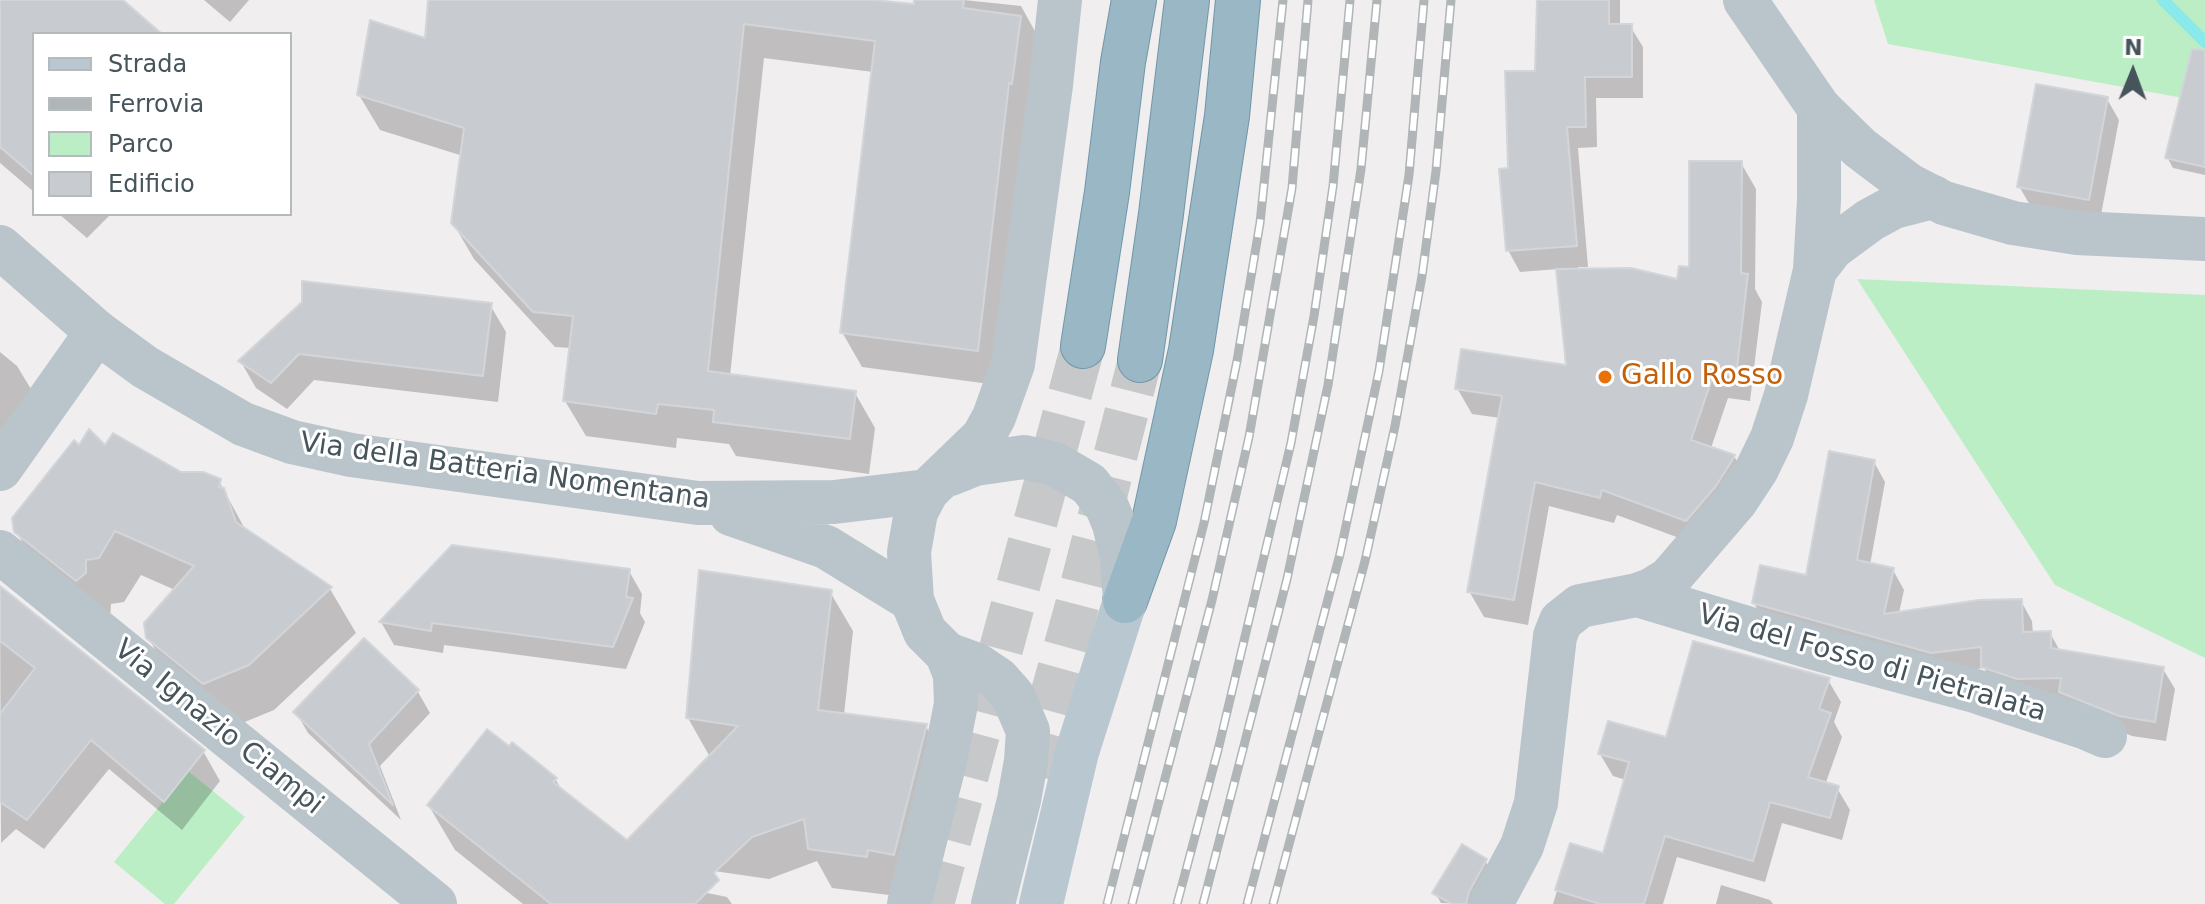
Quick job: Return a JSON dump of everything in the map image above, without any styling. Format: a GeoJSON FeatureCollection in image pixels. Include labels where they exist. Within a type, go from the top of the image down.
{"type":"FeatureCollection","features":[{"type":"Feature","properties":{"kind":"highway"},"geometry":{"type":"LineString","coordinates":[[1107,192],[1110,0]]}},
{"type":"Feature","properties":{"kind":"highway"},"geometry":{"type":"LineString","coordinates":[[1083,346],[1134,0]]}},
{"type":"Feature","properties":{"kind":"highway"},"geometry":{"type":"LineString","coordinates":[[1140,360],[1187,0]]}},
{"type":"Feature","properties":{"kind":"highway"},"geometry":{"type":"LineString","coordinates":[[1125,601],[1154,521],[1191,350],[1227,116],[1238,0]]}},
{"type":"Feature","properties":{"kind":"main road"},"geometry":{"type":"LineString","coordinates":[[1041,904],[1077,752],[1125,601]]}},
{"type":"Feature","properties":{"kind":"street"},"geometry":{"type":"LineString","coordinates":[[909,904],[956,704],[955,675],[947,654],[925,632],[912,600],[909,583],[911,532],[916,512],[944,474],[983,437],[994,417],[1013,364],[1060,0]]}},
{"type":"Feature","properties":{"kind":"street"},"geometry":{"type":"LineString","coordinates":[[1745,0],[1819,108],[1875,160],[1909,185],[1987,217],[2040,228],[2077,233],[2205,239]]}},
{"type":"Feature","properties":{"kind":"street"},"geometry":{"type":"LineString","coordinates":[[1491,904],[1522,846],[1536,803],[1554,645],[1561,621],[1580,606],[1637,595],[1669,579],[1736,501],[1757,469],[1779,420],[1815,270],[1819,108]]}},
{"type":"Feature","properties":{"kind":"street"},"geometry":{"type":"LineString","coordinates":[[1815,270],[1832,248],[1870,220],[1894,207],[1933,197]]}},
{"type":"Feature","properties":{"kind":"street","name":"Via della Batteria Nomentana"},"geometry":{"type":"LineString","coordinates":[[0,247],[97,332],[190,395],[243,424],[292,442],[351,455],[698,503],[834,502],[975,464],[1024,457],[1055,464],[1089,484],[1110,515],[1122,557],[1125,601]]}},
{"type":"Feature","properties":{"kind":"street"},"geometry":{"type":"LineString","coordinates":[[0,469],[97,332]]}},
{"type":"Feature","properties":{"kind":"street"},"geometry":{"type":"LineString","coordinates":[[698,503],[826,547],[912,600]]}},
{"type":"Feature","properties":{"kind":"street","name":"Via Ignazio Ciampi"},"geometry":{"type":"LineString","coordinates":[[0,552],[435,904]]}},
{"type":"Feature","properties":{"kind":"street","name":"Via del Fosso di Pietralata"},"geometry":{"type":"LineString","coordinates":[[1637,595],[1814,648],[1975,691],[2105,736]]}},
{"type":"Feature","properties":{"kind":"street"},"geometry":{"type":"LineString","coordinates":[[947,654],[977,665],[998,679],[1013,696],[1028,731],[1024,773],[993,904]]}},
{"type":"Feature","properties":{"kind":"green space"},"geometry":{"type":"Polygon","coordinates":[[[1874,0],[2205,0],[2205,102],[1888,44],[1874,0]]]}},
{"type":"Feature","properties":{"kind":"green space"},"geometry":{"type":"Polygon","coordinates":[[[1857,279],[2205,295],[2205,658],[2055,585],[1857,279]]]}},
{"type":"Feature","properties":{"kind":"green space"},"geometry":{"type":"Polygon","coordinates":[[[188,771],[245,817],[174,904],[165,904],[114,862],[188,771]]]}},
{"type":"Feature","properties":{"kind":"building"},"geometry":{"type":"Polygon","coordinates":[[[0,0],[123,0],[160,32],[32,32],[32,174],[0,147],[0,0]]]}},
{"type":"Feature","properties":{"kind":"building"},"geometry":{"type":"Polygon","coordinates":[[[428,0],[874,0],[914,4],[914,0],[964,0],[963,8],[1021,16],[1012,84],[1009,83],[978,351],[840,333],[875,41],[744,24],[708,371],[856,391],[850,439],[713,422],[714,410],[658,404],[656,414],[563,401],[573,316],[533,312],[451,223],[464,128],[357,95],[370,20],[425,38],[428,0]]]}},
{"type":"Feature","properties":{"kind":"building"},"geometry":{"type":"Polygon","coordinates":[[[1537,0],[1609,0],[1609,24],[1632,24],[1632,77],[1585,77],[1586,127],[1567,127],[1577,246],[1506,251],[1499,169],[1508,168],[1505,71],[1535,71],[1537,0]]]}},
{"type":"Feature","properties":{"kind":"building"},"geometry":{"type":"Polygon","coordinates":[[[2192,49],[2205,50],[2205,167],[2165,158],[2192,49]]]}},
{"type":"Feature","properties":{"kind":"building"},"geometry":{"type":"Polygon","coordinates":[[[2036,84],[2108,97],[2089,200],[2017,187],[2036,84]]]}},
{"type":"Feature","properties":{"kind":"building"},"geometry":{"type":"Polygon","coordinates":[[[1689,161],[1742,161],[1741,273],[1748,274],[1736,376],[1714,373],[1691,440],[1735,455],[1733,459],[1716,486],[1686,521],[1602,490],[1600,498],[1535,482],[1514,600],[1467,592],[1502,396],[1455,389],[1461,349],[1566,365],[1556,269],[1631,268],[1677,279],[1679,266],[1689,267],[1689,161]]]}},
{"type":"Feature","properties":{"kind":"building"},"geometry":{"type":"Polygon","coordinates":[[[302,281],[492,303],[483,376],[299,354],[271,383],[238,361],[302,302],[302,281]]]}},
{"type":"Feature","properties":{"kind":"building"},"geometry":{"type":"Polygon","coordinates":[[[89,429],[105,445],[113,433],[181,472],[203,472],[221,479],[219,487],[224,488],[236,522],[332,587],[249,665],[203,684],[146,638],[144,623],[194,566],[115,531],[99,558],[86,560],[86,573],[76,581],[14,532],[12,518],[74,440],[79,445],[89,429]]]}},
{"type":"Feature","properties":{"kind":"building"},"geometry":{"type":"Polygon","coordinates":[[[1829,451],[1875,460],[1857,560],[1894,568],[1884,614],[1979,600],[2022,599],[2023,632],[2051,631],[2051,648],[2164,667],[2155,722],[2119,716],[2059,692],[2061,678],[2017,679],[1981,667],[1981,647],[1931,653],[1752,603],[1760,565],[1806,575],[1829,451]]]}},
{"type":"Feature","properties":{"kind":"building"},"geometry":{"type":"Polygon","coordinates":[[[452,545],[630,569],[626,597],[633,598],[613,647],[432,623],[431,631],[379,622],[452,545]]]}},
{"type":"Feature","properties":{"kind":"building"},"geometry":{"type":"Polygon","coordinates":[[[699,570],[832,590],[818,710],[927,724],[894,855],[868,850],[867,857],[808,849],[804,819],[752,837],[714,873],[719,880],[695,904],[551,904],[427,805],[487,729],[509,746],[512,742],[557,778],[553,782],[627,840],[738,726],[686,718],[699,570]]]}},
{"type":"Feature","properties":{"kind":"building"},"geometry":{"type":"Polygon","coordinates":[[[0,586],[205,750],[164,802],[91,740],[27,820],[0,802],[0,714],[35,668],[0,641],[0,586]]]}},
{"type":"Feature","properties":{"kind":"building"},"geometry":{"type":"Polygon","coordinates":[[[364,638],[419,690],[369,744],[393,805],[293,712],[364,638]]]}},
{"type":"Feature","properties":{"kind":"building"},"geometry":{"type":"Polygon","coordinates":[[[1693,641],[1830,678],[1819,709],[1831,713],[1808,777],[1839,786],[1830,818],[1770,802],[1753,861],[1665,836],[1644,904],[1600,904],[1555,890],[1570,843],[1603,853],[1629,762],[1598,754],[1608,721],[1666,737],[1693,641]]]}},
{"type":"Feature","properties":{"kind":"building"},"geometry":{"type":"Polygon","coordinates":[[[1462,844],[1487,859],[1466,904],[1452,904],[1432,893],[1462,844]]]}},
{"type":"Feature","properties":{"kind":"waterway"},"geometry":{"type":"LineString","coordinates":[[2163,0],[2205,42]]}},
{"type":"Feature","properties":{"kind":"tunnel"},"geometry":{"type":"LineString","coordinates":[[932,904],[1083,346]]}},
{"type":"Feature","properties":{"kind":"tunnel"},"geometry":{"type":"LineString","coordinates":[[1030,774],[1140,360]]}},
{"type":"Feature","properties":{"kind":"railway"},"geometry":{"type":"LineString","coordinates":[[1107,904],[1204,523],[1237,361],[1260,223],[1283,0]]}},
{"type":"Feature","properties":{"kind":"railway"},"geometry":{"type":"LineString","coordinates":[[1132,904],[1212,600],[1249,437],[1292,188],[1308,0]]}},
{"type":"Feature","properties":{"kind":"railway"},"geometry":{"type":"LineString","coordinates":[[1177,904],[1218,750],[1291,443],[1333,186],[1350,0]]}},
{"type":"Feature","properties":{"kind":"railway"},"geometry":{"type":"LineString","coordinates":[[1203,904],[1287,579],[1328,385],[1361,169],[1377,0]]}},
{"type":"Feature","properties":{"kind":"railway"},"geometry":{"type":"LineString","coordinates":[[1247,904],[1340,554],[1379,371],[1409,175],[1424,0]]}},
{"type":"Feature","properties":{"kind":"railway"},"geometry":{"type":"LineString","coordinates":[[1273,904],[1365,561],[1395,426],[1422,276],[1436,171],[1451,0]]}},
{"type":"Feature","properties":{"kind":"place","name":"Gallo Rosso"},"geometry":{"type":"Point","coordinates":[1605,377]}}]}
